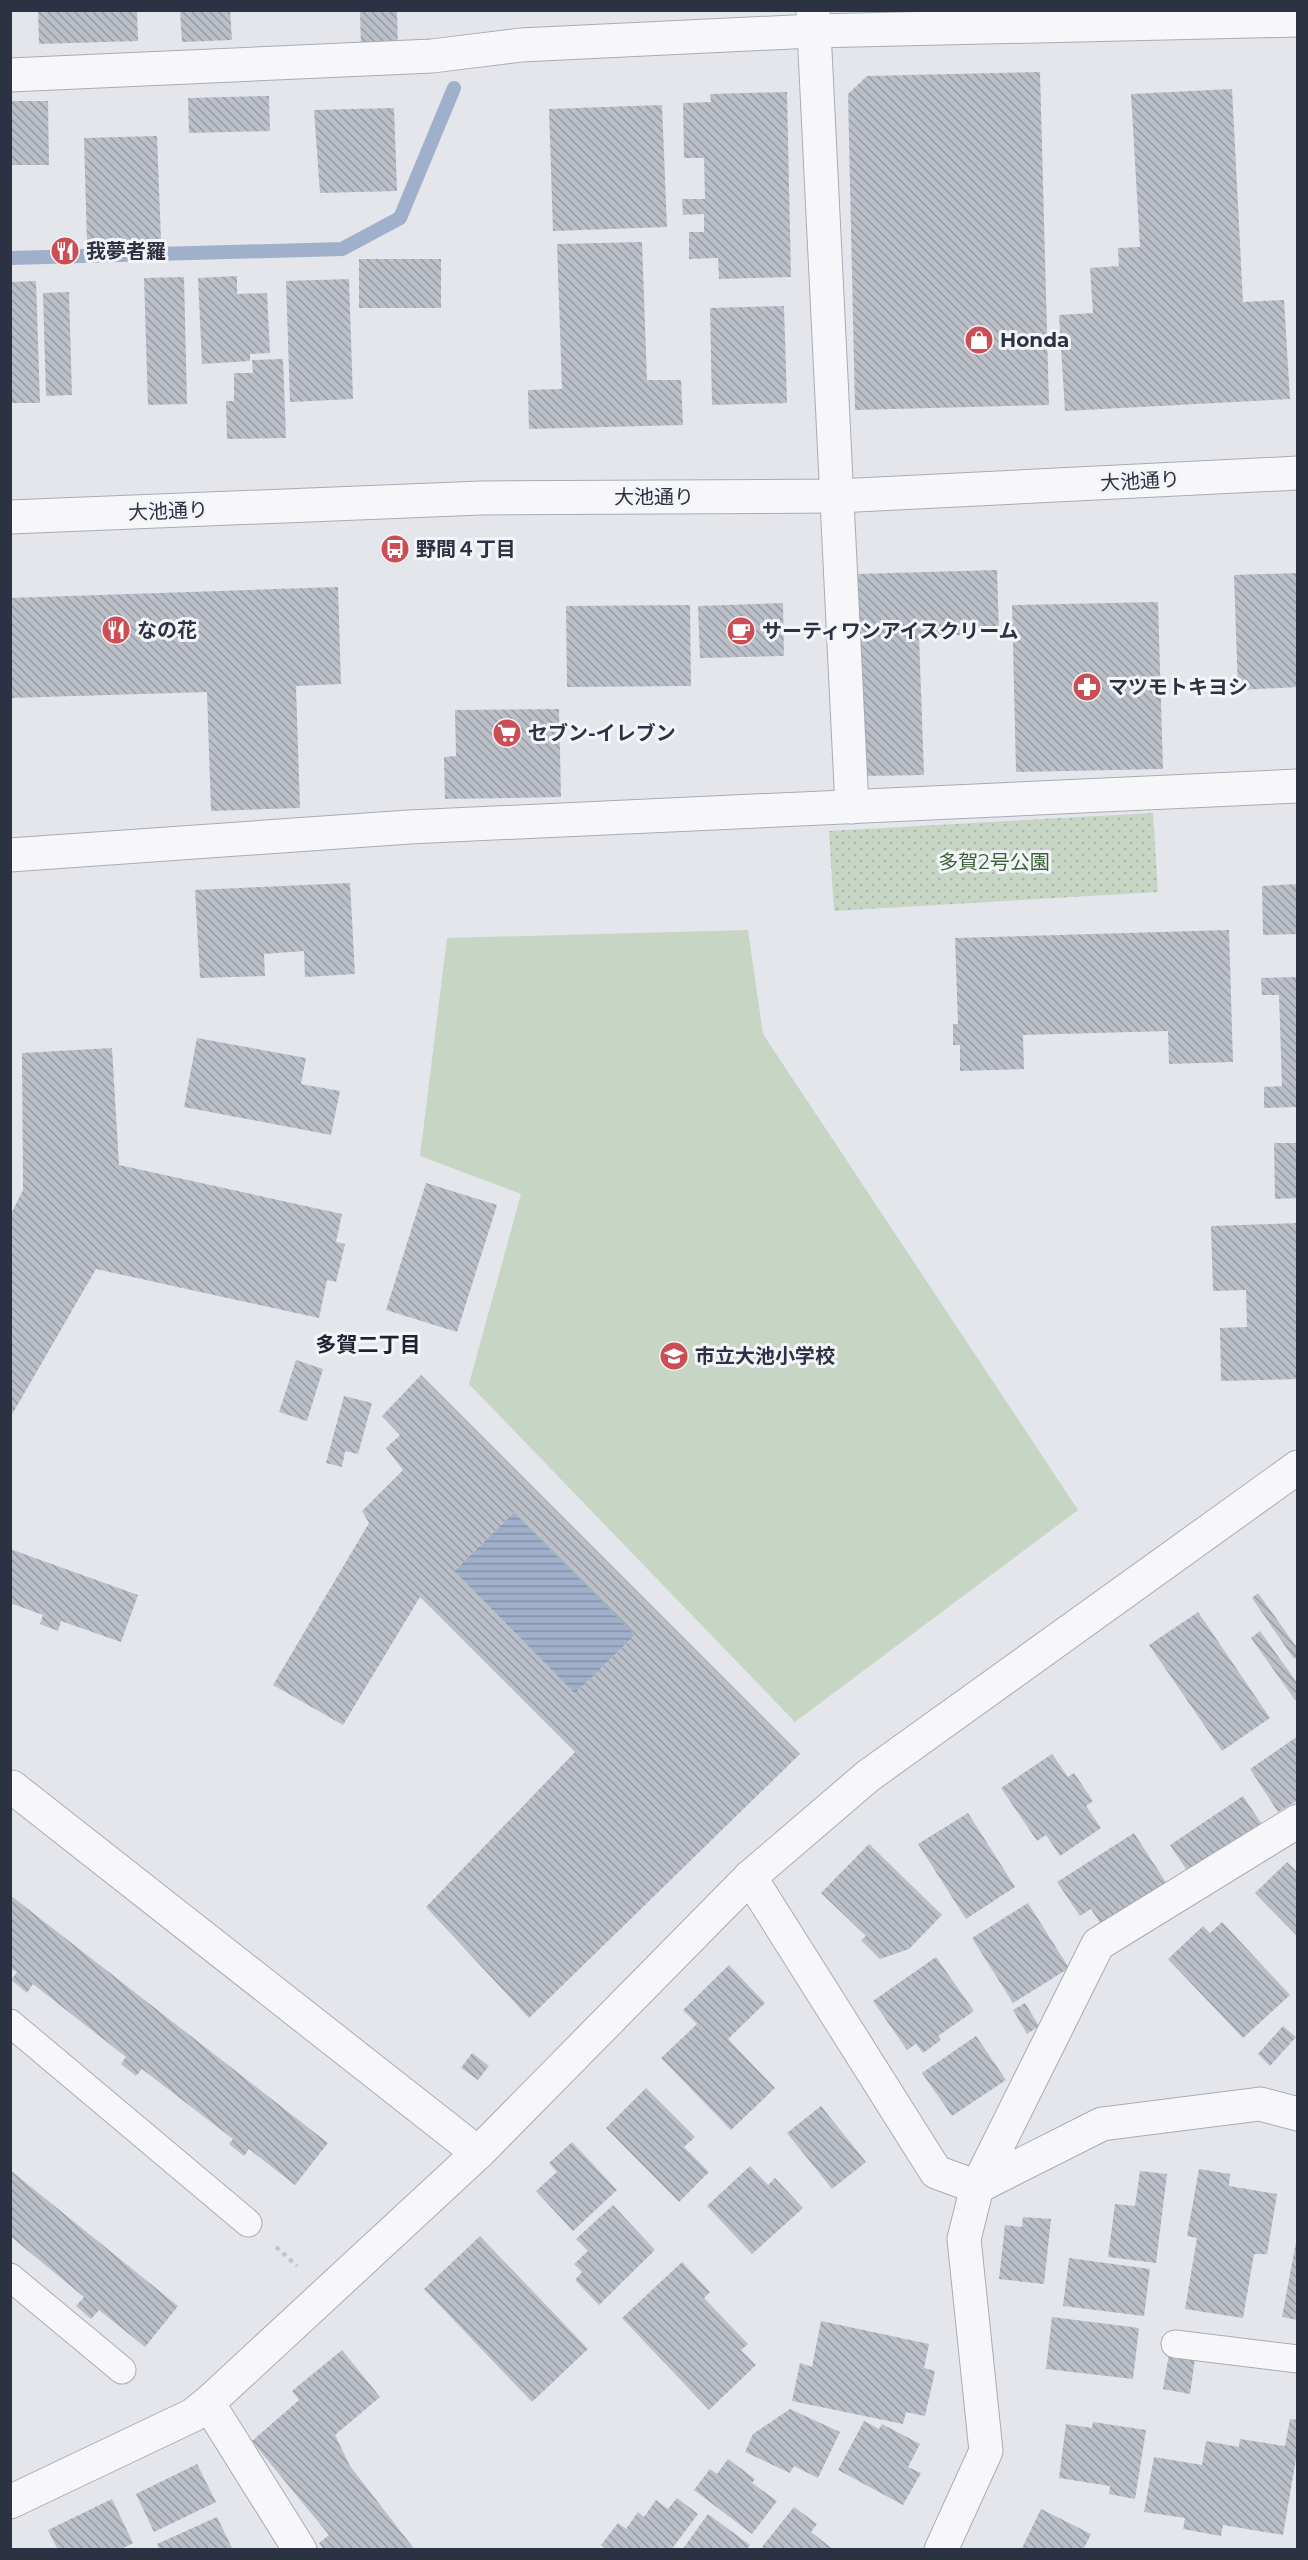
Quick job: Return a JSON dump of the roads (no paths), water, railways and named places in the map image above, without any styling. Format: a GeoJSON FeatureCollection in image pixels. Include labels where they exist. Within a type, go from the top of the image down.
{"type":"FeatureCollection","features":[{"type":"Feature","properties":{"kind":"street"},"geometry":{"type":"LineString","coordinates":[[10,75],[432,56],[521,45],[813,21],[1298,20]]}},
{"type":"Feature","properties":{"kind":"street"},"geometry":{"type":"LineString","coordinates":[[813,21],[852,807]]}},
{"type":"Feature","properties":{"kind":"street","name":"大池通り"},"geometry":{"type":"LineString","coordinates":[[10,517],[481,498],[837,496],[1298,473]]}},
{"type":"Feature","properties":{"kind":"street"},"geometry":{"type":"LineString","coordinates":[[10,855],[409,827],[1298,786]]}},
{"type":"Feature","properties":{"kind":"street"},"geometry":{"type":"LineString","coordinates":[[10,2502],[193,2415],[208,2403],[478,2153],[750,1877],[868,1776],[1298,1467]]}},
{"type":"Feature","properties":{"kind":"street"},"geometry":{"type":"LineString","coordinates":[[11,1787],[478,2153]]}},
{"type":"Feature","properties":{"kind":"street"},"geometry":{"type":"LineString","coordinates":[[941,2550],[986,2451],[964,2239],[977,2187],[1098,1944],[1298,1821]]}},
{"type":"Feature","properties":{"kind":"street"},"geometry":{"type":"LineString","coordinates":[[750,1877],[936,2172],[977,2187],[1102,2124],[1260,2104],[1298,2114]]}},
{"type":"Feature","properties":{"kind":"street"},"geometry":{"type":"LineString","coordinates":[[208,2403],[300,2550]]}},
{"type":"Feature","properties":{"kind":"lane"},"geometry":{"type":"LineString","coordinates":[[10,2024],[248,2223]]}},
{"type":"Feature","properties":{"kind":"lane"},"geometry":{"type":"LineString","coordinates":[[10,2277],[122,2370]]}},
{"type":"Feature","properties":{"kind":"lane"},"geometry":{"type":"LineString","coordinates":[[1175,2344],[1298,2359]]}},
{"type":"Feature","properties":{"kind":"water"},"geometry":{"type":"Polygon","coordinates":[[[514,1512],[635,1635],[575,1694],[454,1571],[514,1512]]]}},
{"type":"Feature","properties":{"kind":"waterway"},"geometry":{"type":"LineString","coordinates":[[10,258],[342,249],[400,218],[454,88]]}},
{"type":"Feature","properties":{"kind":"place","name":"我夢者羅"},"geometry":{"type":"Point","coordinates":[65,251]}},
{"type":"Feature","properties":{"kind":"place","name":"Honda"},"geometry":{"type":"Point","coordinates":[979,340]}},
{"type":"Feature","properties":{"kind":"place","name":"野間４丁目"},"geometry":{"type":"Point","coordinates":[395,549]}},
{"type":"Feature","properties":{"kind":"place","name":"なの花"},"geometry":{"type":"Point","coordinates":[116,630]}},
{"type":"Feature","properties":{"kind":"place","name":"サーティワンアイスクリーム"},"geometry":{"type":"Point","coordinates":[741,631]}},
{"type":"Feature","properties":{"kind":"place","name":"マツモトキヨシ"},"geometry":{"type":"Point","coordinates":[1087,687]}},
{"type":"Feature","properties":{"kind":"place","name":"セブン-イレブン"},"geometry":{"type":"Point","coordinates":[507,733]}},
{"type":"Feature","properties":{"kind":"place","name":"市立大池小学校"},"geometry":{"type":"Point","coordinates":[674,1356]}},
{"type":"Feature","properties":{"kind":"district","name":"多賀二丁目"},"geometry":{"type":"Point","coordinates":[368,1344]}},
{"type":"Feature","properties":{"kind":"park label","name":"多賀2号公園"},"geometry":{"type":"Point","coordinates":[994,862]}}]}
